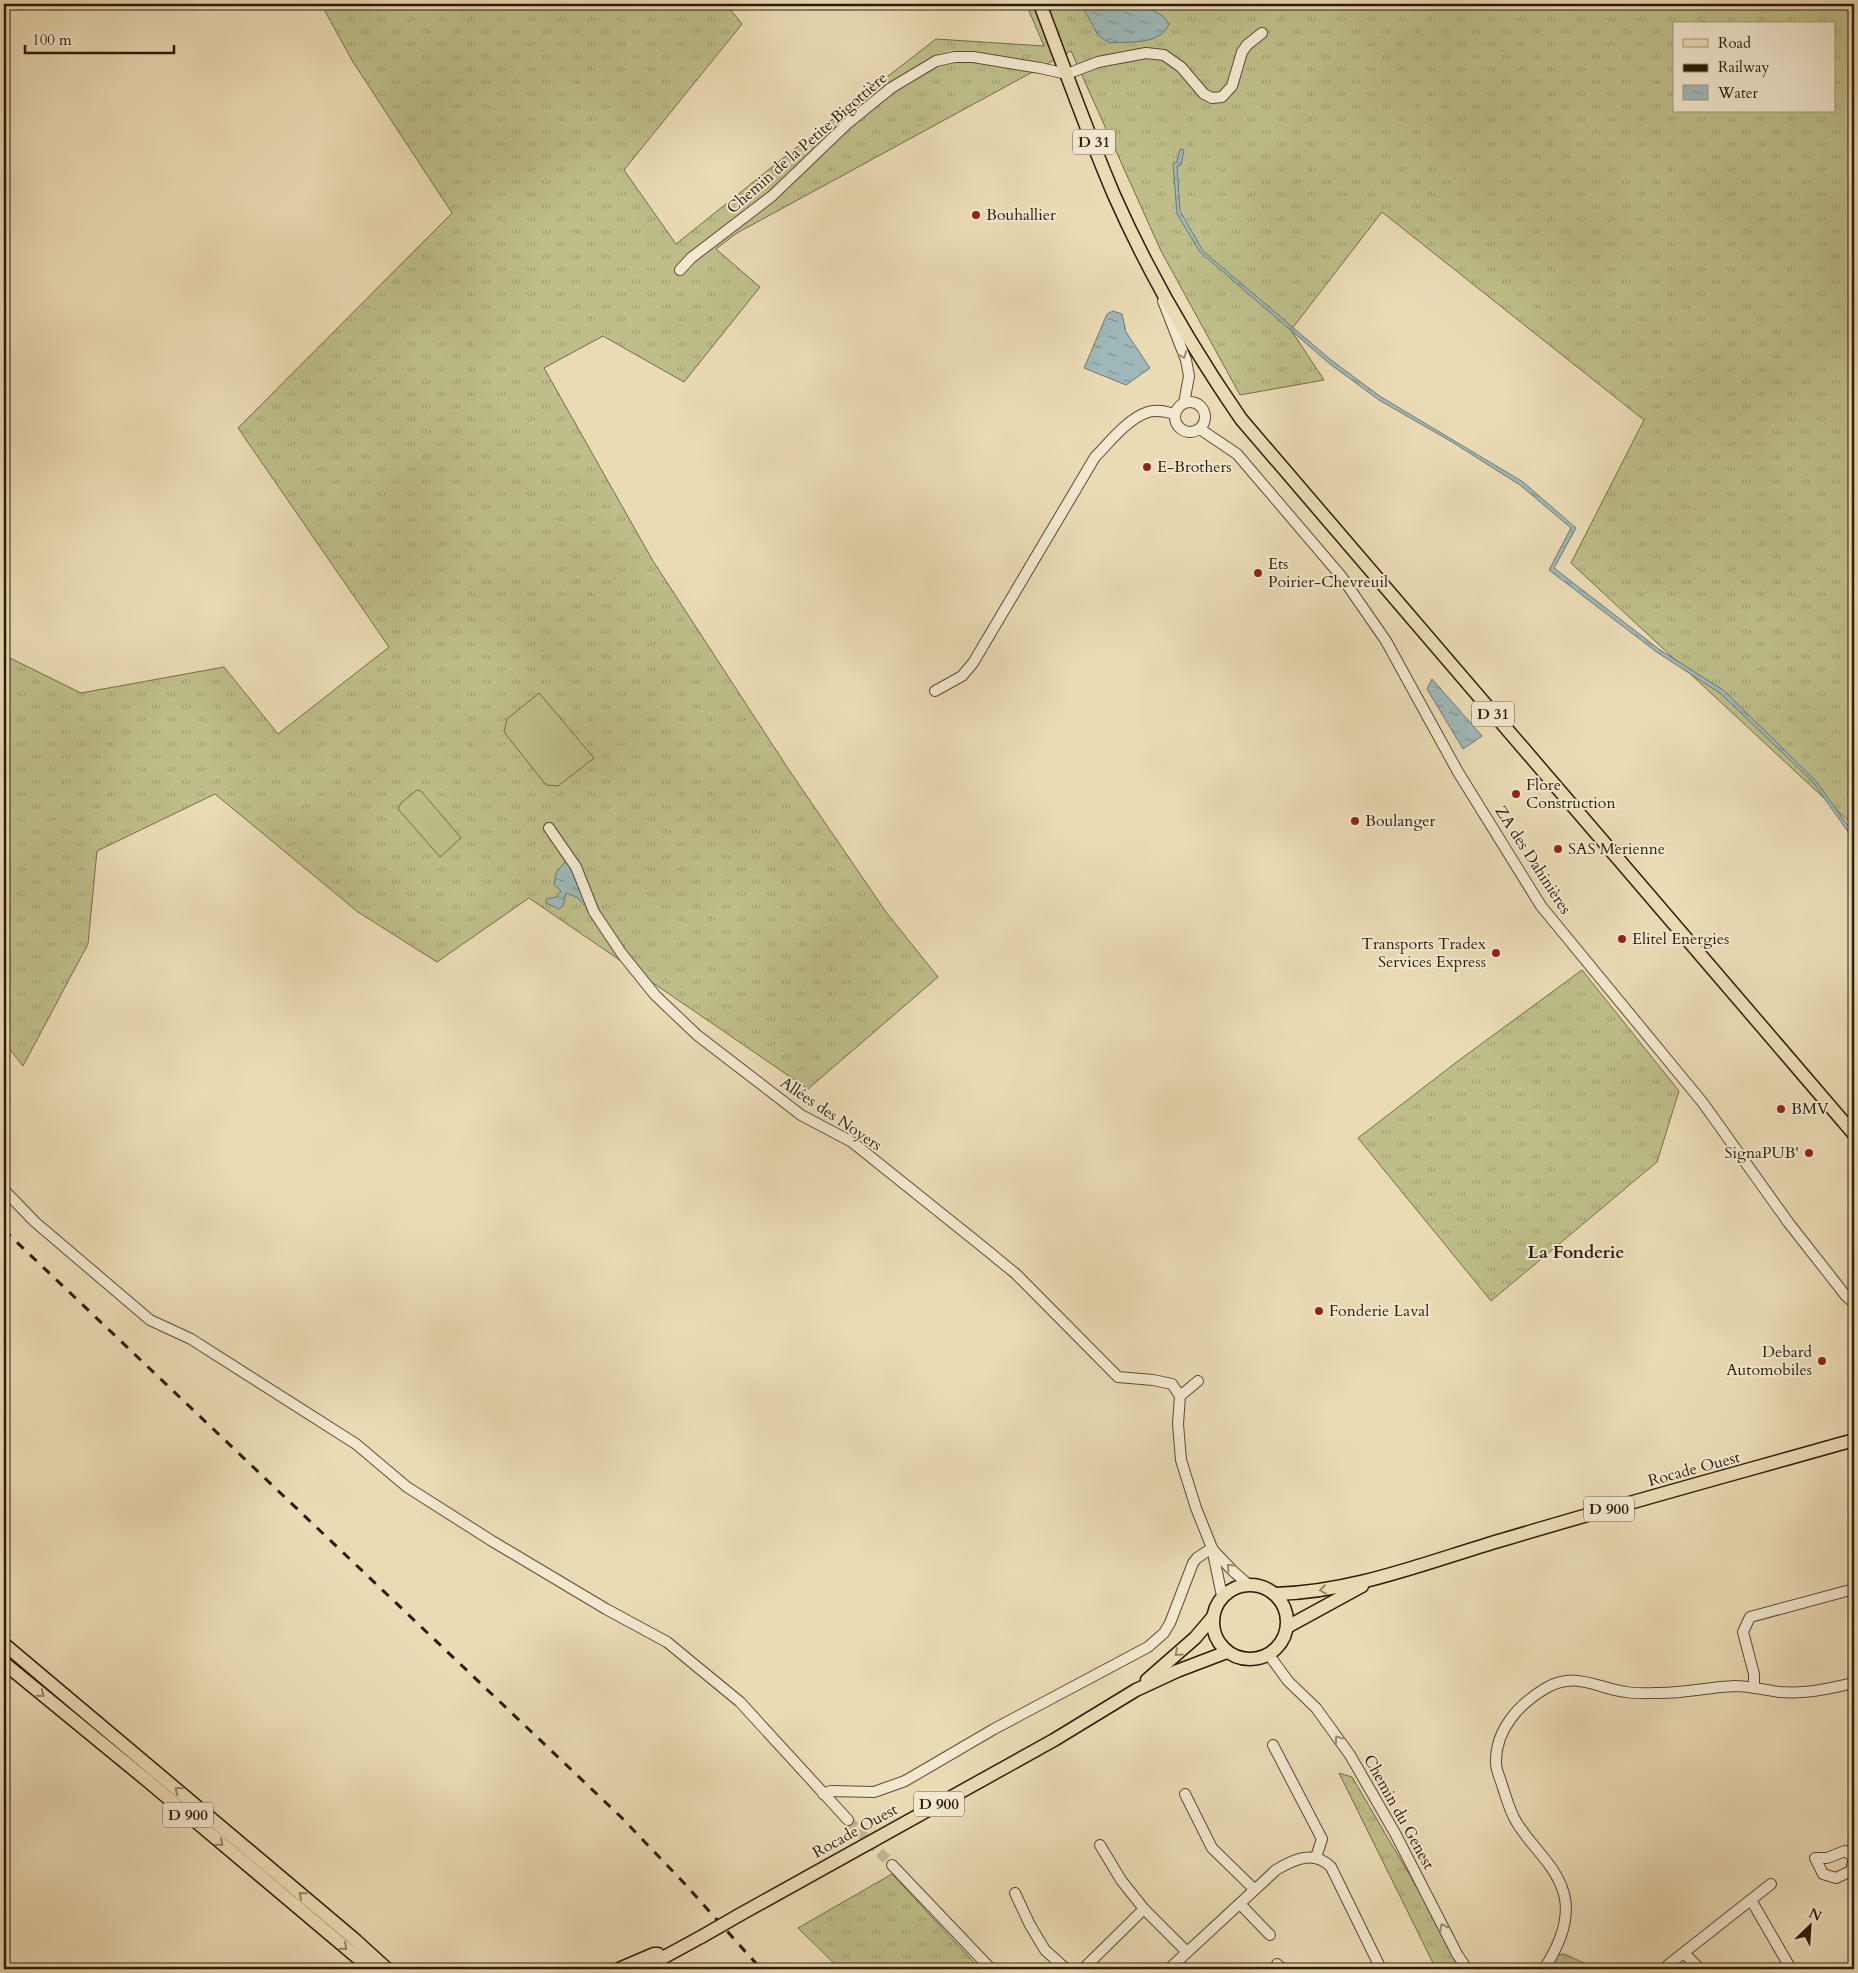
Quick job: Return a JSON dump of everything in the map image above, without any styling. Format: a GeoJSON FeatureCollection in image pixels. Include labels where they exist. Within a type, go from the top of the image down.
{"type":"FeatureCollection","features":[{"type":"Feature","properties":{"kind":"main road","name":"D 31"},"geometry":{"type":"LineString","coordinates":[[1040,4],[1114,194],[1154,277],[1198,356],[1241,420],[1854,1134]]}},
{"type":"Feature","properties":{"kind":"main road","name":"Rocade Ouest"},"geometry":{"type":"LineString","coordinates":[[1275,1594],[1309,1592],[1370,1581],[1500,1540],[1852,1442]]}},
{"type":"Feature","properties":{"kind":"main road","name":"Rocade Ouest"},"geometry":{"type":"LineString","coordinates":[[1287,1627],[1370,1581]]}},
{"type":"Feature","properties":{"kind":"main road"},"geometry":{"type":"LineString","coordinates":[[1250,1585],[1259,1586],[1275,1594],[1287,1615],[1287,1627],[1284,1638],[1278,1648],[1258,1659],[1247,1660],[1237,1658],[1227,1652],[1218,1643],[1213,1631],[1212,1618],[1215,1607],[1222,1596],[1230,1590],[1250,1585]]}},
{"type":"Feature","properties":{"kind":"main road","name":"Rocade Ouest"},"geometry":{"type":"LineString","coordinates":[[1136,1690],[1194,1638],[1212,1618]]}},
{"type":"Feature","properties":{"kind":"main road","name":"D 900"},"geometry":{"type":"LineString","coordinates":[[4,1644],[353,1938],[387,1969]]}},
{"type":"Feature","properties":{"kind":"main road","name":"Rocade Ouest"},"geometry":{"type":"LineString","coordinates":[[642,1969],[1054,1740],[1136,1690],[1177,1671],[1227,1652]]}},
{"type":"Feature","properties":{"kind":"main road","name":"D 900"},"geometry":{"type":"LineString","coordinates":[[4,1663],[371,1969]]}},
{"type":"Feature","properties":{"kind":"main road"},"geometry":{"type":"LineString","coordinates":[[353,1938],[397,1969]]}},
{"type":"Feature","properties":{"kind":"main road"},"geometry":{"type":"LineString","coordinates":[[619,1969],[654,1954],[671,1954]]}},
{"type":"Feature","properties":{"kind":"street"},"geometry":{"type":"LineString","coordinates":[[1067,74],[1106,60],[1146,53],[1164,56],[1181,66],[1204,94],[1212,98],[1222,97],[1232,86],[1242,52],[1247,45],[1262,33]]}},
{"type":"Feature","properties":{"kind":"street","name":"Chemin de la Petite Bigottière"},"geometry":{"type":"LineString","coordinates":[[680,270],[691,258],[772,196],[848,123],[891,88],[936,61],[955,57],[973,57],[1067,74]]}},
{"type":"Feature","properties":{"kind":"street"},"geometry":{"type":"LineString","coordinates":[[1154,277],[1186,360],[1189,376],[1184,403]]}},
{"type":"Feature","properties":{"kind":"street"},"geometry":{"type":"LineString","coordinates":[[1194,402],[1199,404],[1205,412],[1205,421],[1200,430],[1190,433],[1184,432],[1176,424],[1175,414],[1184,403],[1194,402]]}},
{"type":"Feature","properties":{"kind":"street"},"geometry":{"type":"LineString","coordinates":[[935,690],[962,676],[973,663],[1095,457],[1122,429],[1142,415],[1155,410],[1175,414]]}},
{"type":"Feature","properties":{"kind":"street","name":"ZA des Dahinières"},"geometry":{"type":"LineString","coordinates":[[1200,430],[1237,454],[1341,576],[1386,641],[1458,772],[1541,906],[1703,1103],[1788,1222],[1846,1296],[1854,1303]]}},
{"type":"Feature","properties":{"kind":"street","name":"Allées des Noyers"},"geometry":{"type":"LineString","coordinates":[[549,828],[576,867],[594,912],[622,954],[655,995],[697,1035],[801,1115],[852,1142],[983,1246],[1016,1274],[1118,1377],[1153,1380],[1172,1384],[1180,1396]]}},
{"type":"Feature","properties":{"kind":"street"},"geometry":{"type":"LineString","coordinates":[[4,1190],[36,1222],[150,1320],[191,1339],[356,1444],[407,1487],[492,1541],[606,1609],[667,1642],[740,1702],[822,1794],[848,1820]]}},
{"type":"Feature","properties":{"kind":"street"},"geometry":{"type":"LineString","coordinates":[[1198,1381],[1180,1396],[1178,1424],[1181,1460],[1196,1508],[1212,1548],[1222,1596]]}},
{"type":"Feature","properties":{"kind":"street"},"geometry":{"type":"LineString","coordinates":[[822,1794],[831,1791],[874,1792],[905,1781],[994,1729],[1148,1647],[1164,1634],[1170,1623],[1193,1563],[1212,1548]]}},
{"type":"Feature","properties":{"kind":"street"},"geometry":{"type":"LineString","coordinates":[[1212,1548],[1234,1572],[1250,1585]]}},
{"type":"Feature","properties":{"kind":"street"},"geometry":{"type":"LineString","coordinates":[[1754,1688],[1754,1674],[1743,1632],[1750,1617],[1854,1589]]}},
{"type":"Feature","properties":{"kind":"street","name":"Chemin du Genest"},"geometry":{"type":"LineString","coordinates":[[1268,1655],[1288,1681],[1316,1708],[1350,1755],[1395,1833],[1457,1954],[1467,1969]]}},
{"type":"Feature","properties":{"kind":"street"},"geometry":{"type":"LineString","coordinates":[[1544,1969],[1557,1948],[1565,1925],[1565,1901],[1563,1889],[1551,1867],[1517,1824],[1509,1806],[1496,1764],[1498,1745],[1506,1725],[1513,1714],[1536,1694],[1555,1683],[1578,1680],[1626,1692],[1658,1694],[1737,1686],[1780,1692],[1817,1692],[1854,1683]]}},
{"type":"Feature","properties":{"kind":"street"},"geometry":{"type":"LineString","coordinates":[[1273,1745],[1322,1839],[1316,1857]]}},
{"type":"Feature","properties":{"kind":"street"},"geometry":{"type":"LineString","coordinates":[[1185,1794],[1212,1848],[1254,1889]]}},
{"type":"Feature","properties":{"kind":"street"},"geometry":{"type":"LineString","coordinates":[[1100,1845],[1121,1880],[1144,1908],[1187,1952]]}},
{"type":"Feature","properties":{"kind":"street"},"geometry":{"type":"LineString","coordinates":[[1169,1969],[1276,1870],[1292,1860],[1316,1857],[1325,1860],[1331,1867],[1381,1969]]}},
{"type":"Feature","properties":{"kind":"street"},"geometry":{"type":"LineString","coordinates":[[892,1866],[991,1969]]}},
{"type":"Feature","properties":{"kind":"street"},"geometry":{"type":"LineString","coordinates":[[1668,1965],[1771,1884]]}},
{"type":"Feature","properties":{"kind":"street"},"geometry":{"type":"LineString","coordinates":[[1015,1893],[1030,1925],[1045,1950],[1066,1969]]}},
{"type":"Feature","properties":{"kind":"street"},"geometry":{"type":"LineString","coordinates":[[1751,1900],[1791,1969]]}},
{"type":"Feature","properties":{"kind":"street"},"geometry":{"type":"LineString","coordinates":[[1240,1904],[1270,1935]]}},
{"type":"Feature","properties":{"kind":"street"},"geometry":{"type":"LineString","coordinates":[[1083,1969],[1144,1908]]}},
{"type":"Feature","properties":{"kind":"street"},"geometry":{"type":"LineString","coordinates":[[1684,1953],[1700,1969]]}},
{"type":"Feature","properties":{"kind":"green space"},"geometry":{"type":"Polygon","coordinates":[[[321,4],[726,4],[742,24],[624,170],[676,244],[936,39],[1044,46],[1026,4],[1854,4],[1854,826],[1571,563],[1644,420],[1382,212],[1291,330],[1324,380],[1240,395],[1161,251],[1071,51],[737,233],[716,249],[760,287],[684,382],[603,336],[544,368],[653,561],[787,767],[886,912],[938,977],[808,1089],[529,898],[437,962],[358,912],[215,794],[97,851],[88,944],[23,1066],[4,1042],[4,655],[81,693],[224,667],[278,734],[389,647],[238,428],[452,213],[353,62],[321,4]]]}},
{"type":"Feature","properties":{"kind":"green space"},"geometry":{"type":"Polygon","coordinates":[[[539,693],[594,758],[558,786],[546,785],[504,732],[507,719],[539,693]]]}},
{"type":"Feature","properties":{"kind":"green space"},"geometry":{"type":"Polygon","coordinates":[[[417,790],[421,791],[461,838],[440,857],[398,809],[401,803],[417,790]]]}},
{"type":"Feature","properties":{"kind":"green space"},"geometry":{"type":"Polygon","coordinates":[[[1582,970],[1679,1091],[1657,1162],[1491,1301],[1358,1138],[1458,1061],[1582,970]]]}},
{"type":"Feature","properties":{"kind":"green space"},"geometry":{"type":"Polygon","coordinates":[[[1339,1773],[1352,1777],[1465,1969],[1436,1969],[1339,1773]]]}},
{"type":"Feature","properties":{"kind":"green space"},"geometry":{"type":"Polygon","coordinates":[[[892,1874],[980,1969],[840,1969],[798,1928],[892,1874]]]}},
{"type":"Feature","properties":{"kind":"green space"},"geometry":{"type":"Polygon","coordinates":[[[1564,1954],[1597,1969],[1549,1969],[1557,1955],[1564,1954]]]}},
{"type":"Feature","properties":{"kind":"water"},"geometry":{"type":"Polygon","coordinates":[[[1081,4],[1140,4],[1163,16],[1169,24],[1158,36],[1151,39],[1109,43],[1098,35],[1081,4]]]}},
{"type":"Feature","properties":{"kind":"water"},"geometry":{"type":"Polygon","coordinates":[[[1180,149],[1184,150],[1181,165],[1177,166],[1180,211],[1203,251],[1331,360],[1381,397],[1523,482],[1576,528],[1554,568],[1660,650],[1723,690],[1816,781],[1854,834],[1854,840],[1812,781],[1720,693],[1658,653],[1549,570],[1571,528],[1520,485],[1452,442],[1379,400],[1330,364],[1200,252],[1177,214],[1173,163],[1177,162],[1180,149]]]}},
{"type":"Feature","properties":{"kind":"water"},"geometry":{"type":"Polygon","coordinates":[[[1113,311],[1122,314],[1126,332],[1150,368],[1126,385],[1084,368],[1107,314],[1113,311]]]}},
{"type":"Feature","properties":{"kind":"water"},"geometry":{"type":"Polygon","coordinates":[[[1432,679],[1482,736],[1463,749],[1427,689],[1432,679]]]}},
{"type":"Feature","properties":{"kind":"water"},"geometry":{"type":"Polygon","coordinates":[[[567,859],[588,901],[584,905],[577,897],[566,893],[563,906],[559,909],[546,903],[546,899],[556,897],[561,891],[554,885],[556,873],[567,859]]]}},
{"type":"Feature","properties":{"kind":"tunnel"},"geometry":{"type":"LineString","coordinates":[[848,1820],[892,1865]]}},
{"type":"Feature","properties":{"kind":"railway"},"geometry":{"type":"LineString","coordinates":[[4,1230],[621,1817],[684,1883],[761,1969]]}},
{"type":"Feature","properties":{"kind":"place","name":"Bouhallier"},"geometry":{"type":"Point","coordinates":[976,215]}},
{"type":"Feature","properties":{"kind":"place","name":"E-Brothers"},"geometry":{"type":"Point","coordinates":[1147,467]}},
{"type":"Feature","properties":{"kind":"place","name":"Ets Poirier-Chevreuil"},"geometry":{"type":"Point","coordinates":[1258,573]}},
{"type":"Feature","properties":{"kind":"place","name":"Flore Construction"},"geometry":{"type":"Point","coordinates":[1516,794]}},
{"type":"Feature","properties":{"kind":"place","name":"Boulanger"},"geometry":{"type":"Point","coordinates":[1355,821]}},
{"type":"Feature","properties":{"kind":"place","name":"SAS Merienne"},"geometry":{"type":"Point","coordinates":[1558,849]}},
{"type":"Feature","properties":{"kind":"place","name":"Elitel Energies"},"geometry":{"type":"Point","coordinates":[1622,939]}},
{"type":"Feature","properties":{"kind":"place","name":"Transports Tradex Services Express"},"geometry":{"type":"Point","coordinates":[1496,953]}},
{"type":"Feature","properties":{"kind":"place","name":"BMV"},"geometry":{"type":"Point","coordinates":[1781,1109]}},
{"type":"Feature","properties":{"kind":"place","name":"SignaPUB'"},"geometry":{"type":"Point","coordinates":[1809,1153]}},
{"type":"Feature","properties":{"kind":"place","name":"Fonderie Laval"},"geometry":{"type":"Point","coordinates":[1319,1311]}},
{"type":"Feature","properties":{"kind":"place","name":"Debard Automobiles"},"geometry":{"type":"Point","coordinates":[1822,1361]}},
{"type":"Feature","properties":{"kind":"district","name":"La Fonderie"},"geometry":{"type":"Point","coordinates":[1576,1252]}}]}
